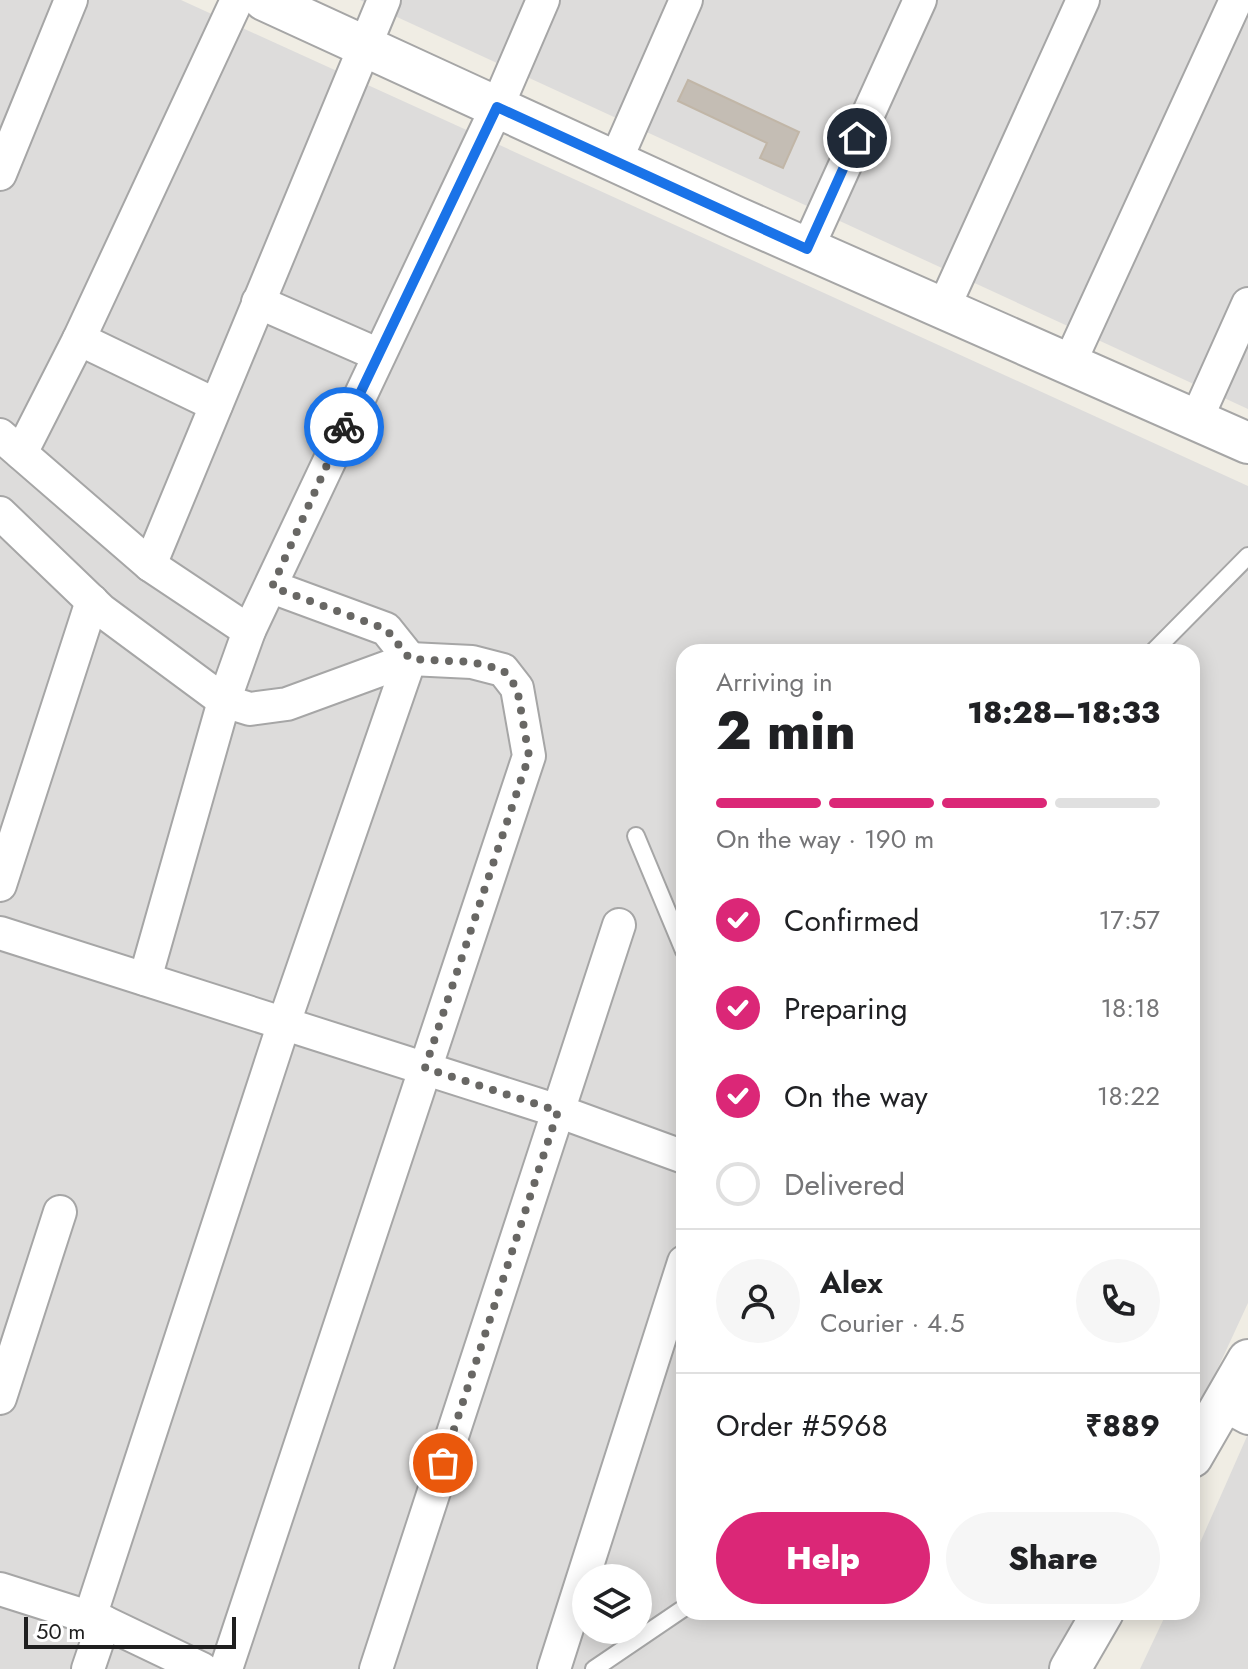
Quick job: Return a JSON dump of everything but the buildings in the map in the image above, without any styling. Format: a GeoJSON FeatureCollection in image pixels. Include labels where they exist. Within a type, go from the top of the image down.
{"type":"FeatureCollection","features":[{"type":"Feature","properties":{"kind":"street"},"geometry":{"type":"LineString","coordinates":[[0,174],[8,133],[71,0]]}},
{"type":"Feature","properties":{"kind":"street"},"geometry":{"type":"LineString","coordinates":[[237,0],[79,339],[11,444],[150,565],[249,631]]}},
{"type":"Feature","properties":{"kind":"street"},"geometry":{"type":"LineString","coordinates":[[264,0],[807,249],[1248,443]]}},
{"type":"Feature","properties":{"kind":"street"},"geometry":{"type":"LineString","coordinates":[[150,565],[384,0]]}},
{"type":"Feature","properties":{"kind":"street"},"geometry":{"type":"LineString","coordinates":[[145,979],[224,701],[249,631],[497,107],[543,0]]}},
{"type":"Feature","properties":{"kind":"street"},"geometry":{"type":"LineString","coordinates":[[615,162],[686,0]]}},
{"type":"Feature","properties":{"kind":"street"},"geometry":{"type":"LineString","coordinates":[[807,249],[920,0]]}},
{"type":"Feature","properties":{"kind":"street"},"geometry":{"type":"LineString","coordinates":[[943,309],[1083,0]]}},
{"type":"Feature","properties":{"kind":"street"},"geometry":{"type":"LineString","coordinates":[[1069,364],[1236,0]]}},
{"type":"Feature","properties":{"kind":"street"},"geometry":{"type":"LineString","coordinates":[[258,302],[379,355]]}},
{"type":"Feature","properties":{"kind":"street"},"geometry":{"type":"LineString","coordinates":[[1196,420],[1248,304]]}},
{"type":"Feature","properties":{"kind":"street"},"geometry":{"type":"LineString","coordinates":[[79,339],[216,405]]}},
{"type":"Feature","properties":{"kind":"street"},"geometry":{"type":"LineString","coordinates":[[0,513],[92,601],[224,701],[250,709],[287,704],[410,659],[472,662],[503,670],[517,688],[529,756],[226,1669]]}},
{"type":"Feature","properties":{"kind":"street"},"geometry":{"type":"LineString","coordinates":[[272,587],[386,629],[410,659]]}},
{"type":"Feature","properties":{"kind":"street"},"geometry":{"type":"LineString","coordinates":[[0,885],[92,601]]}},
{"type":"Feature","properties":{"kind":"street"},"geometry":{"type":"LineString","coordinates":[[88,1669],[97,1620],[284,1023],[410,659]]}},
{"type":"Feature","properties":{"kind":"street"},"geometry":{"type":"LineString","coordinates":[[376,1669],[619,925]]}},
{"type":"Feature","properties":{"kind":"street"},"geometry":{"type":"LineString","coordinates":[[0,933],[558,1111],[676,1154]]}},
{"type":"Feature","properties":{"kind":"street"},"geometry":{"type":"LineString","coordinates":[[0,1398],[60,1212]]}},
{"type":"Feature","properties":{"kind":"street"},"geometry":{"type":"LineString","coordinates":[[554,1669],[676,1287]]}},
{"type":"Feature","properties":{"kind":"street"},"geometry":{"type":"LineString","coordinates":[[1200,1448],[1235,1411],[1248,1360]]}},
{"type":"Feature","properties":{"kind":"street"},"geometry":{"type":"LineString","coordinates":[[0,1589],[97,1620],[202,1669]]}},
{"type":"Feature","properties":{"kind":"street"},"geometry":{"type":"LineString","coordinates":[[1070,1669],[1098,1620]]}},
{"type":"Feature","properties":{"kind":"lane"},"geometry":{"type":"LineString","coordinates":[[1161,644],[1248,556]]}},
{"type":"Feature","properties":{"kind":"lane"},"geometry":{"type":"LineString","coordinates":[[636,836],[676,932]]}},
{"type":"Feature","properties":{"kind":"lane"},"geometry":{"type":"LineString","coordinates":[[594,1669],[676,1613]]}},
{"type":"Feature","properties":{"kind":"shaded area"},"geometry":{"type":"Polygon","coordinates":[[[0,0],[181,0],[1248,486],[1248,1303],[1200,1407],[1200,644],[676,644],[676,1620],[1102,1620],[1080,1669],[0,1669],[0,0]]]}},
{"type":"Feature","properties":{"kind":"shaded area"},"geometry":{"type":"Polygon","coordinates":[[[360,0],[1248,0],[1248,409],[360,0]]]}},
{"type":"Feature","properties":{"kind":"shaded area"},"geometry":{"type":"Polygon","coordinates":[[[1248,1434],[1248,1669],[1140,1669],[1163,1620],[1200,1620],[1200,1543],[1248,1434]]]}},
{"type":"Feature","properties":{"kind":"way so far"},"geometry":{"type":"LineString","coordinates":[[344,427],[272,587],[386,629],[410,659],[472,662],[503,670],[517,688],[529,756],[425,1068],[558,1111],[443,1463]]}},
{"type":"Feature","properties":{"kind":"route"},"geometry":{"type":"LineString","coordinates":[[344,427],[497,107],[807,249],[857,138]]}}]}
